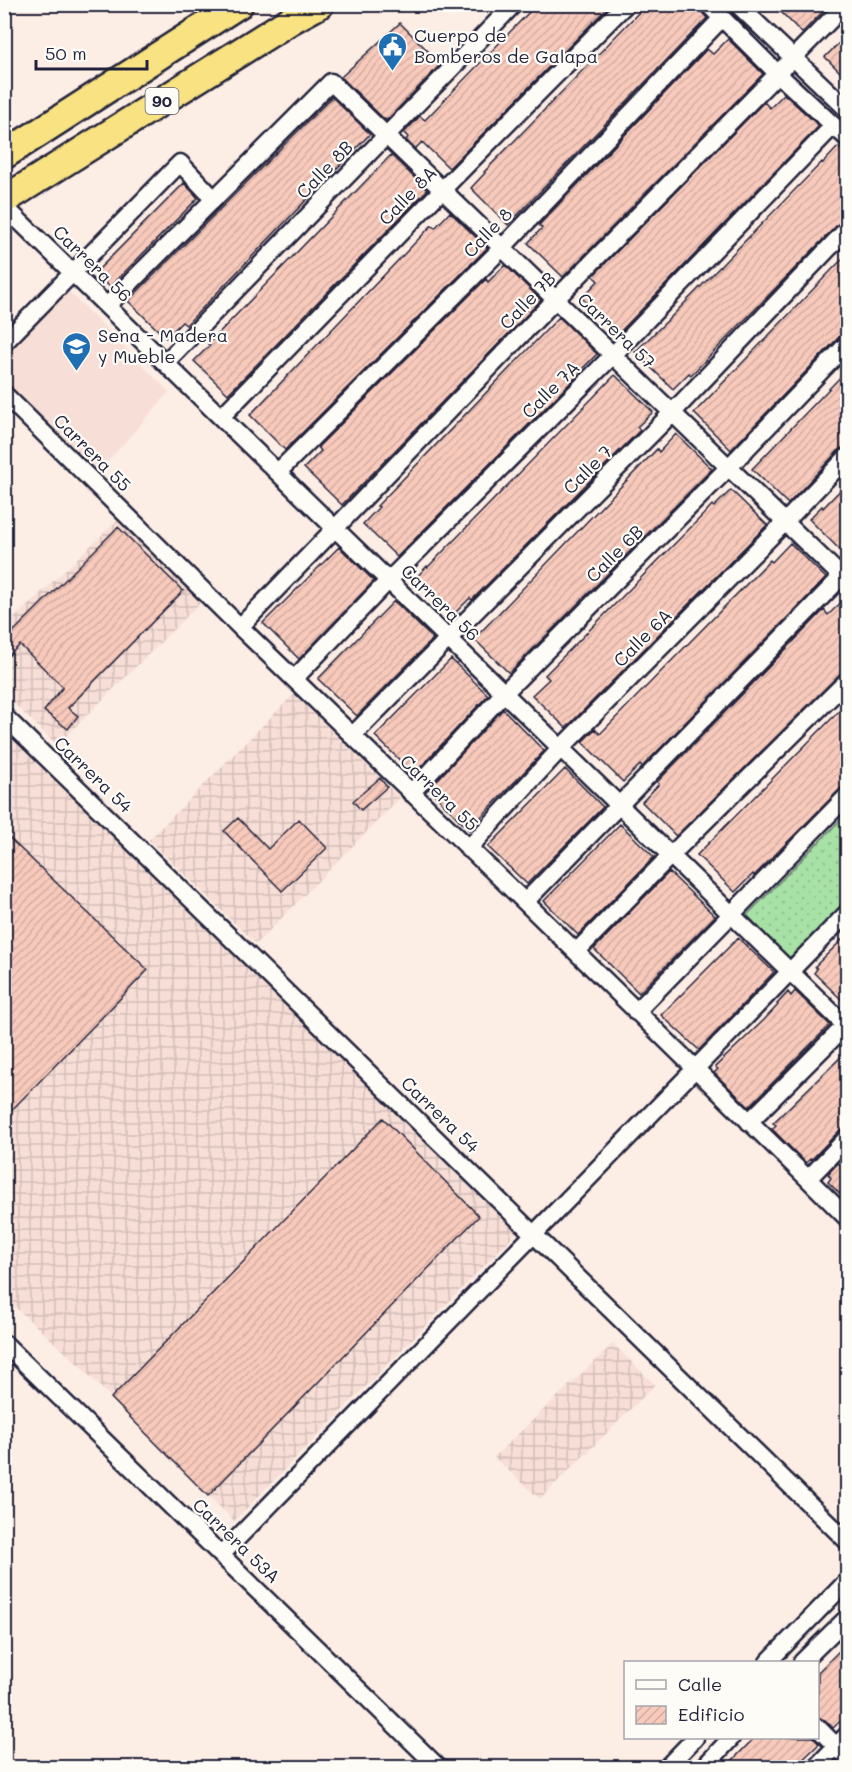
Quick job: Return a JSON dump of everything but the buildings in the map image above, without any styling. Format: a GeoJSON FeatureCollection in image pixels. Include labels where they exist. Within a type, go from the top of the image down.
{"type":"FeatureCollection","features":[{"type":"Feature","properties":{"kind":"highway","name":"90"},"geometry":{"type":"LineString","coordinates":[[4,155],[239,4]]}},
{"type":"Feature","properties":{"kind":"highway","name":"90"},"geometry":{"type":"LineString","coordinates":[[4,200],[320,4]]}},
{"type":"Feature","properties":{"kind":"street","name":"Calle 8B"},"geometry":{"type":"LineString","coordinates":[[165,363],[513,4]]}},
{"type":"Feature","properties":{"kind":"street","name":"Calle 8A"},"geometry":{"type":"LineString","coordinates":[[221,417],[626,4]]}},
{"type":"Feature","properties":{"kind":"street"},"geometry":{"type":"LineString","coordinates":[[708,4],[848,140]]}},
{"type":"Feature","properties":{"kind":"street","name":"Calle 7B"},"geometry":{"type":"LineString","coordinates":[[240,627],[555,300],[846,4]]}},
{"type":"Feature","properties":{"kind":"street"},"geometry":{"type":"LineString","coordinates":[[741,6],[848,110]]}},
{"type":"Feature","properties":{"kind":"street","name":"Calle 8"},"geometry":{"type":"LineString","coordinates":[[278,472],[502,248],[722,18]]}},
{"type":"Feature","properties":{"kind":"street","name":"Carrera 57"},"geometry":{"type":"LineString","coordinates":[[214,199],[331,82],[728,468],[845,577]]}},
{"type":"Feature","properties":{"kind":"street","name":"Calle 7A"},"geometry":{"type":"LineString","coordinates":[[294,679],[613,355],[833,126]]}},
{"type":"Feature","properties":{"kind":"street"},"geometry":{"type":"LineString","coordinates":[[4,343],[180,164],[214,199],[107,306]]}},
{"type":"Feature","properties":{"kind":"street","name":"Carrera 56"},"geometry":{"type":"LineString","coordinates":[[4,206],[847,1025]]}},
{"type":"Feature","properties":{"kind":"street","name":"Calle 7"},"geometry":{"type":"LineString","coordinates":[[352,736],[672,413],[848,228]]}},
{"type":"Feature","properties":{"kind":"street","name":"Calle 6B"},"geometry":{"type":"LineString","coordinates":[[411,793],[504,693],[728,468],[848,343]]}},
{"type":"Feature","properties":{"kind":"street","name":"Carrera 55"},"geometry":{"type":"LineString","coordinates":[[4,394],[848,1220]]}},
{"type":"Feature","properties":{"kind":"street","name":"Calle 6A"},"geometry":{"type":"LineString","coordinates":[[468,849],[561,748],[848,456]]}},
{"type":"Feature","properties":{"kind":"street"},"geometry":{"type":"LineString","coordinates":[[525,902],[845,577]]}},
{"type":"Feature","properties":{"kind":"street"},"geometry":{"type":"LineString","coordinates":[[576,952],[848,680]]}},
{"type":"Feature","properties":{"kind":"street","name":"Carrera 54"},"geometry":{"type":"LineString","coordinates":[[4,716],[848,1542]]}},
{"type":"Feature","properties":{"kind":"street"},"geometry":{"type":"LineString","coordinates":[[636,1012],[848,795]]}},
{"type":"Feature","properties":{"kind":"street"},"geometry":{"type":"LineString","coordinates":[[222,1554],[848,912]]}},
{"type":"Feature","properties":{"kind":"street"},"geometry":{"type":"LineString","coordinates":[[749,1122],[847,1025]]}},
{"type":"Feature","properties":{"kind":"street"},"geometry":{"type":"LineString","coordinates":[[808,1179],[848,1137]]}},
{"type":"Feature","properties":{"kind":"street","name":"Carrera 53A"},"geometry":{"type":"LineString","coordinates":[[4,1343],[439,1767]]}},
{"type":"Feature","properties":{"kind":"street"},"geometry":{"type":"LineString","coordinates":[[769,1661],[848,1580]]}},
{"type":"Feature","properties":{"kind":"street"},"geometry":{"type":"LineString","coordinates":[[803,1661],[848,1617]]}},
{"type":"Feature","properties":{"kind":"street"},"geometry":{"type":"LineString","coordinates":[[819,1729],[842,1752]]}},
{"type":"Feature","properties":{"kind":"street"},"geometry":{"type":"LineString","coordinates":[[814,1767],[842,1752],[848,1734]]}},
{"type":"Feature","properties":{"kind":"street"},"geometry":{"type":"LineString","coordinates":[[666,1767],[693,1739]]}},
{"type":"Feature","properties":{"kind":"street"},"geometry":{"type":"LineString","coordinates":[[703,1767],[729,1739]]}},
{"type":"Feature","properties":{"kind":"shaded area","name":"Sena - Madera y Mueble"},"geometry":{"type":"Polygon","coordinates":[[[65,288],[169,392],[91,480],[5,390],[4,354],[65,288]]]}},
{"type":"Feature","properties":{"kind":"shaded area"},"geometry":{"type":"Polygon","coordinates":[[[117,521],[202,601],[57,745],[5,695],[5,627],[117,521]]]}},
{"type":"Feature","properties":{"kind":"shaded area"},"geometry":{"type":"Polygon","coordinates":[[[294,694],[400,798],[256,944],[149,840],[294,694]]]}},
{"type":"Feature","properties":{"kind":"shaded area"},"geometry":{"type":"Polygon","coordinates":[[[5,732],[517,1232],[234,1521],[77,1363],[5,1298],[5,732]]]}},
{"type":"Feature","properties":{"kind":"shaded area"},"geometry":{"type":"Polygon","coordinates":[[[613,1344],[655,1385],[540,1499],[494,1457],[613,1344]]]}},
{"type":"Feature","properties":{"kind":"green space"},"geometry":{"type":"Polygon","coordinates":[[[847,813],[847,901],[790,960],[747,915],[847,813]]]}},
{"type":"Feature","properties":{"kind":"place","name":"Cuerpo de Bomberos de Galapa"},"geometry":{"type":"Point","coordinates":[393,72]}},
{"type":"Feature","properties":{"kind":"place","name":"Sena - Madera y Mueble"},"geometry":{"type":"Point","coordinates":[77,372]}}]}
